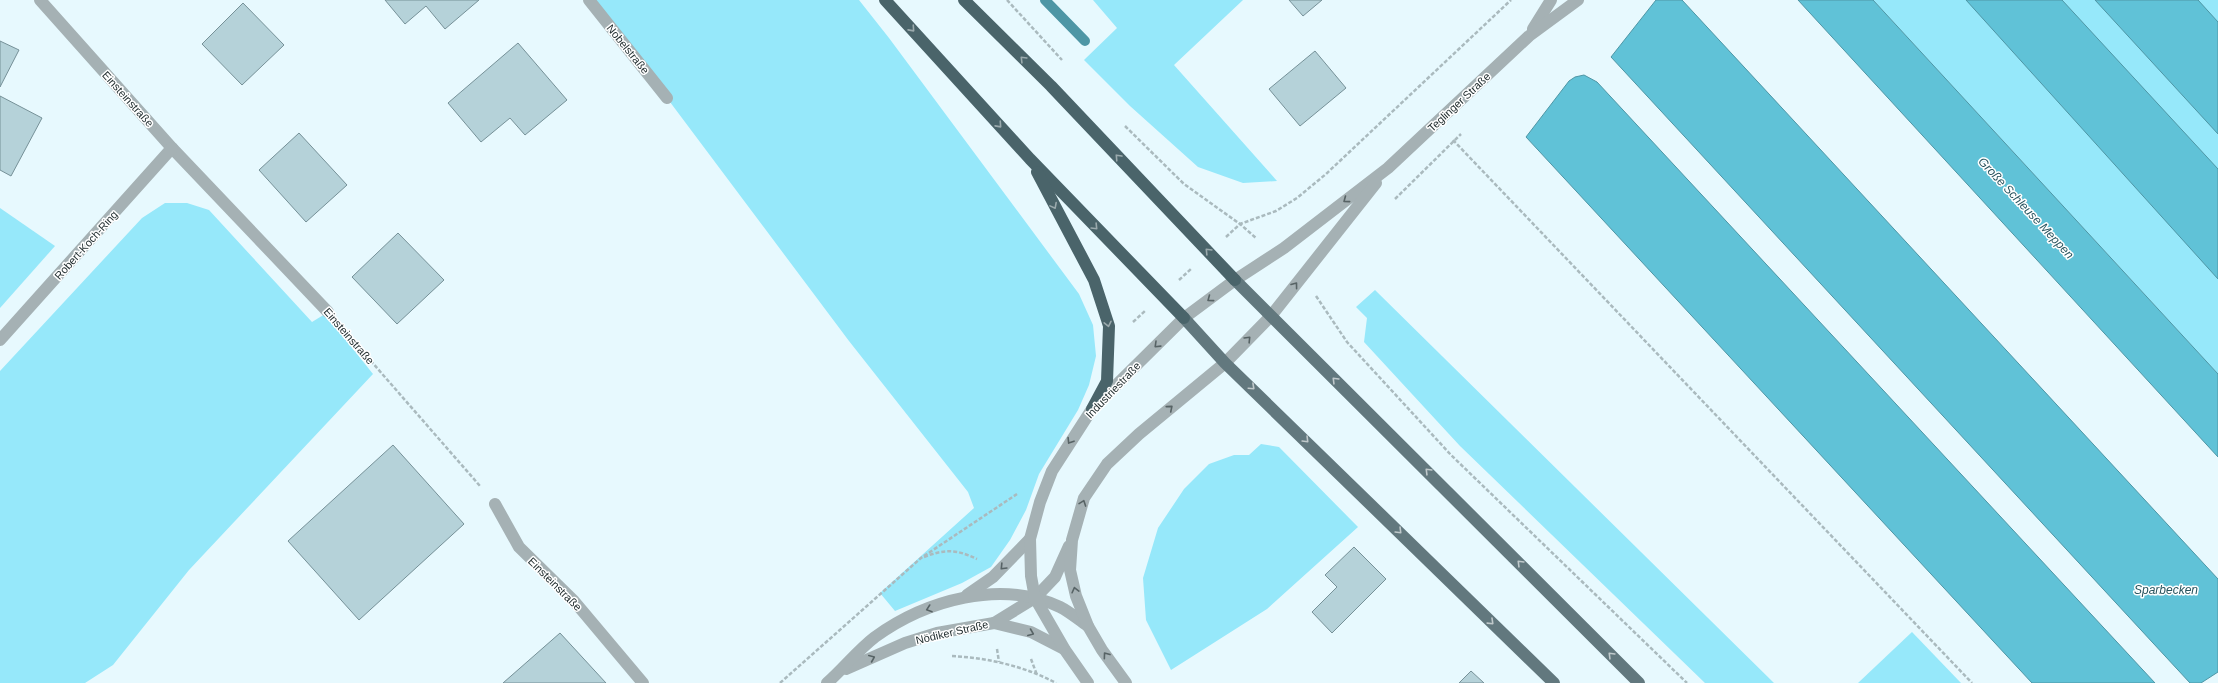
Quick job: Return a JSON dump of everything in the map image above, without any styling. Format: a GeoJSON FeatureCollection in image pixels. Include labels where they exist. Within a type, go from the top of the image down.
{"type":"FeatureCollection","features":[{"type":"Feature","properties":{"kind":"highway"},"geometry":{"type":"LineString","coordinates":[[885,0],[1030,159],[1184,318]]}},
{"type":"Feature","properties":{"kind":"highway"},"geometry":{"type":"LineString","coordinates":[[964,0],[1051,86],[1235,280]]}},
{"type":"Feature","properties":{"kind":"highway"},"geometry":{"type":"LineString","coordinates":[[1030,159],[1094,280],[1109,326],[1107,381],[1092,409]]}},
{"type":"Feature","properties":{"kind":"main road"},"geometry":{"type":"LineString","coordinates":[[1235,280],[1639,683]]}},
{"type":"Feature","properties":{"kind":"main road"},"geometry":{"type":"LineString","coordinates":[[1184,318],[1225,363],[1554,683]]}},
{"type":"Feature","properties":{"kind":"street","name":"Einsteinstraße"},"geometry":{"type":"LineString","coordinates":[[40,0],[172,148],[328,312]]}},
{"type":"Feature","properties":{"kind":"street","name":"Nobelstraße"},"geometry":{"type":"LineString","coordinates":[[588,0],[667,98]]}},
{"type":"Feature","properties":{"kind":"street","name":"Teglinger Straße"},"geometry":{"type":"LineString","coordinates":[[1529,36],[1551,0]]}},
{"type":"Feature","properties":{"kind":"street","name":"Teglinger Straße"},"geometry":{"type":"LineString","coordinates":[[1235,280],[1284,248],[1388,168],[1529,36],[1578,0]]}},
{"type":"Feature","properties":{"kind":"street","name":"Robert-Koch-Ring"},"geometry":{"type":"LineString","coordinates":[[0,340],[172,148]]}},
{"type":"Feature","properties":{"kind":"street","name":"Teglinger Straße"},"geometry":{"type":"LineString","coordinates":[[1271,316],[1388,168]]}},
{"type":"Feature","properties":{"kind":"street","name":"Industriestraße"},"geometry":{"type":"LineString","coordinates":[[1088,683],[1065,650],[1035,598],[1031,576],[1030,539],[1040,502],[1052,471],[1092,409],[1184,318],[1235,280]]}},
{"type":"Feature","properties":{"kind":"street"},"geometry":{"type":"LineString","coordinates":[[994,622],[1035,598],[1054,577],[1072,540],[1084,498],[1107,464],[1139,434],[1225,363],[1271,316]]}},
{"type":"Feature","properties":{"kind":"street","name":"Einsteinstraße"},"geometry":{"type":"LineString","coordinates":[[495,504],[519,547],[574,601],[644,683]]}},
{"type":"Feature","properties":{"kind":"street","name":"Nödiker Straße"},"geometry":{"type":"LineString","coordinates":[[827,683],[875,637],[904,619],[966,596],[992,577],[1030,539]]}},
{"type":"Feature","properties":{"kind":"street"},"geometry":{"type":"LineString","coordinates":[[1072,540],[1070,570],[1076,596],[1088,626],[1102,650],[1126,683]]}},
{"type":"Feature","properties":{"kind":"street","name":"Nödiker Straße"},"geometry":{"type":"LineString","coordinates":[[966,596],[993,594],[1035,598],[1061,607],[1088,626]]}},
{"type":"Feature","properties":{"kind":"street","name":"Nödiker Straße"},"geometry":{"type":"LineString","coordinates":[[840,672],[905,644],[937,634],[994,622],[1031,632],[1065,650]]}},
{"type":"Feature","properties":{"kind":"path"},"geometry":{"type":"LineString","coordinates":[[1007,0],[1064,62]]}},
{"type":"Feature","properties":{"kind":"path"},"geometry":{"type":"LineString","coordinates":[[1122,124],[1184,184],[1240,224],[1276,211],[1297,198],[1326,174],[1510,0]]}},
{"type":"Feature","properties":{"kind":"path"},"geometry":{"type":"LineString","coordinates":[[1437,122],[1972,683]]}},
{"type":"Feature","properties":{"kind":"path","name":"Einsteinstraße"},"geometry":{"type":"LineString","coordinates":[[328,312],[495,504]]}},
{"type":"Feature","properties":{"kind":"path"},"geometry":{"type":"LineString","coordinates":[[1347,342],[1451,455],[1686,683]]}},
{"type":"Feature","properties":{"kind":"path"},"geometry":{"type":"LineString","coordinates":[[780,683],[920,558],[1023,490]]}},
{"type":"Feature","properties":{"kind":"path"},"geometry":{"type":"LineString","coordinates":[[920,558],[942,550],[963,552],[980,560]]}},
{"type":"Feature","properties":{"kind":"path"},"geometry":{"type":"LineString","coordinates":[[944,656],[971,657],[999,662],[1024,669],[1056,683]]}},
{"type":"Feature","properties":{"kind":"shaded area"},"geometry":{"type":"Polygon","coordinates":[[[589,0],[859,0],[889,38],[1079,294],[1093,325],[1096,356],[1089,385],[1078,410],[1039,474],[1026,510],[1010,540],[991,567],[962,583],[895,611],[880,593],[974,508],[968,492],[849,341],[667,98],[589,0]]]}},
{"type":"Feature","properties":{"kind":"shaded area"},"geometry":{"type":"Polygon","coordinates":[[[1093,0],[1243,0],[1174,65],[1277,181],[1243,183],[1198,167],[1130,106],[1084,60],[1117,28],[1093,0]]]}},
{"type":"Feature","properties":{"kind":"shaded area"},"geometry":{"type":"Polygon","coordinates":[[[1873,0],[2218,0],[2218,374],[1873,0]]]}},
{"type":"Feature","properties":{"kind":"shaded area"},"geometry":{"type":"Polygon","coordinates":[[[165,203],[187,203],[209,210],[312,322],[325,314],[373,374],[189,570],[113,665],[85,683],[0,683],[0,371],[142,218],[165,203]]]}},
{"type":"Feature","properties":{"kind":"shaded area"},"geometry":{"type":"Polygon","coordinates":[[[0,208],[55,246],[0,308],[0,208]]]}},
{"type":"Feature","properties":{"kind":"shaded area"},"geometry":{"type":"Polygon","coordinates":[[[1375,290],[1774,683],[1705,683],[1460,446],[1364,342],[1367,318],[1356,307],[1375,290]]]}},
{"type":"Feature","properties":{"kind":"shaded area"},"geometry":{"type":"Polygon","coordinates":[[[1261,444],[1279,447],[1358,527],[1267,609],[1171,670],[1146,620],[1143,578],[1158,528],[1184,489],[1209,464],[1234,455],[1249,455],[1261,444]]]}},
{"type":"Feature","properties":{"kind":"shaded area"},"geometry":{"type":"Polygon","coordinates":[[[1912,632],[1961,683],[1858,683],[1912,632]]]}},
{"type":"Feature","properties":{"kind":"water","name":"Sparbecken"},"geometry":{"type":"Polygon","coordinates":[[[1656,0],[1682,0],[2218,579],[2218,672],[2201,683],[2190,683],[1611,57],[1656,0]]]}},
{"type":"Feature","properties":{"kind":"water","name":"Große Schleuse Meppen"},"geometry":{"type":"Polygon","coordinates":[[[1798,0],[1873,0],[2218,374],[2218,457],[1798,0]]]}},
{"type":"Feature","properties":{"kind":"water"},"geometry":{"type":"Polygon","coordinates":[[[1966,0],[2062,0],[2218,169],[2218,279],[1966,0]]]}},
{"type":"Feature","properties":{"kind":"water"},"geometry":{"type":"Polygon","coordinates":[[[2095,0],[2198,0],[2218,22],[2218,134],[2095,0]]]}},
{"type":"Feature","properties":{"kind":"water"},"geometry":{"type":"Polygon","coordinates":[[[1584,75],[1597,82],[2155,683],[2032,683],[1526,137],[1569,81],[1575,77],[1584,75]]]}},
{"type":"Feature","properties":{"kind":"building"},"geometry":{"type":"Polygon","coordinates":[[[385,0],[479,0],[445,29],[426,6],[405,24],[385,0]]]}},
{"type":"Feature","properties":{"kind":"building"},"geometry":{"type":"Polygon","coordinates":[[[1289,0],[1322,0],[1303,16],[1289,0]]]}},
{"type":"Feature","properties":{"kind":"building"},"geometry":{"type":"Polygon","coordinates":[[[243,3],[284,45],[242,85],[202,44],[243,3]]]}},
{"type":"Feature","properties":{"kind":"building"},"geometry":{"type":"Polygon","coordinates":[[[0,41],[19,50],[0,87],[0,41]]]}},
{"type":"Feature","properties":{"kind":"building"},"geometry":{"type":"Polygon","coordinates":[[[518,43],[567,100],[525,135],[510,118],[481,142],[448,103],[518,43]]]}},
{"type":"Feature","properties":{"kind":"building"},"geometry":{"type":"Polygon","coordinates":[[[1315,51],[1346,88],[1300,126],[1269,89],[1315,51]]]}},
{"type":"Feature","properties":{"kind":"building"},"geometry":{"type":"Polygon","coordinates":[[[0,96],[42,118],[11,176],[0,170],[0,96]]]}},
{"type":"Feature","properties":{"kind":"building"},"geometry":{"type":"Polygon","coordinates":[[[299,133],[347,185],[306,222],[259,170],[299,133]]]}},
{"type":"Feature","properties":{"kind":"building"},"geometry":{"type":"Polygon","coordinates":[[[398,233],[444,280],[397,324],[352,277],[398,233]]]}},
{"type":"Feature","properties":{"kind":"building"},"geometry":{"type":"Polygon","coordinates":[[[393,445],[464,524],[359,620],[288,541],[393,445]]]}},
{"type":"Feature","properties":{"kind":"building"},"geometry":{"type":"Polygon","coordinates":[[[1354,547],[1386,579],[1332,633],[1312,612],[1337,587],[1325,575],[1354,547]]]}},
{"type":"Feature","properties":{"kind":"building"},"geometry":{"type":"Polygon","coordinates":[[[560,633],[606,683],[503,683],[560,633]]]}},
{"type":"Feature","properties":{"kind":"building"},"geometry":{"type":"Polygon","coordinates":[[[1471,671],[1484,683],[1459,683],[1471,671]]]}},
{"type":"Feature","properties":{"kind":"waterway"},"geometry":{"type":"LineString","coordinates":[[1045,0],[1085,41]]}}]}
